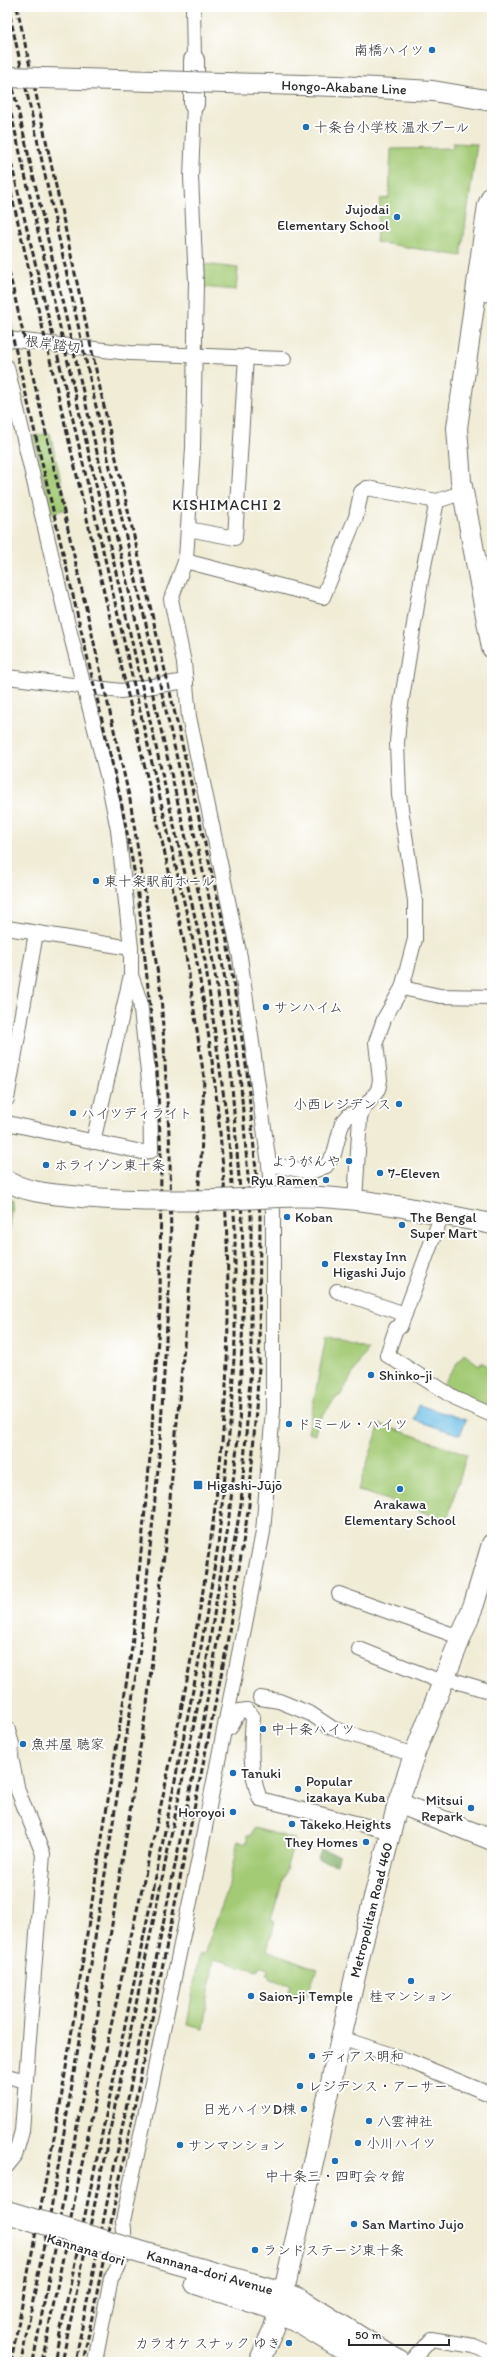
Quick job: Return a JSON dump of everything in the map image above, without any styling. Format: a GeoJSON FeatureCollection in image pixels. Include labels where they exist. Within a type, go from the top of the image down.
{"type":"FeatureCollection","features":[{"type":"Feature","properties":{"kind":"main road","name":"Hongo-Akabane Line"},"geometry":{"type":"LineString","coordinates":[[195,69],[337,84],[433,91],[492,101]]}},
{"type":"Feature","properties":{"kind":"main road"},"geometry":{"type":"LineString","coordinates":[[194,104],[195,69]]}},
{"type":"Feature","properties":{"kind":"main road","name":"Hongo-Akabane Line"},"geometry":{"type":"LineString","coordinates":[[7,77],[337,84]]}},
{"type":"Feature","properties":{"kind":"main road"},"geometry":{"type":"LineString","coordinates":[[492,196],[488,205],[483,294],[457,428],[459,460],[464,492],[492,648]]}},
{"type":"Feature","properties":{"kind":"main road"},"geometry":{"type":"LineString","coordinates":[[7,1181],[28,1190],[44,1193],[112,1200],[203,1201],[298,1196],[355,1200],[442,1214],[492,1224]]}},
{"type":"Feature","properties":{"kind":"main road","name":"Metropolitan Road 460"},"geometry":{"type":"LineString","coordinates":[[259,2362],[274,2328],[281,2301],[341,2038],[398,1803],[414,1755],[462,1638],[492,1544]]}},
{"type":"Feature","properties":{"kind":"main road"},"geometry":{"type":"LineString","coordinates":[[398,1803],[492,1840]]}},
{"type":"Feature","properties":{"kind":"main road","name":"Kannana-dori Avenue"},"geometry":{"type":"LineString","coordinates":[[7,2212],[152,2263]]}},
{"type":"Feature","properties":{"kind":"main road","name":"Kannana dori"},"geometry":{"type":"LineString","coordinates":[[7,2225],[152,2263],[281,2301]]}},
{"type":"Feature","properties":{"kind":"main road","name":"Kannana-dori Avenue"},"geometry":{"type":"LineString","coordinates":[[281,2301],[298,2299],[399,2362]]}},
{"type":"Feature","properties":{"kind":"main road","name":"Kannana-dori Avenue"},"geometry":{"type":"LineString","coordinates":[[281,2301],[365,2362]]}},
{"type":"Feature","properties":{"kind":"street"},"geometry":{"type":"LineString","coordinates":[[193,7],[195,69]]}},
{"type":"Feature","properties":{"kind":"street"},"geometry":{"type":"LineString","coordinates":[[96,2362],[111,2278],[116,2273],[126,2236],[123,2221],[221,1745],[262,1532],[269,1477],[274,1356],[273,1212],[269,1164],[240,957],[189,717],[186,681],[171,599],[185,561],[193,455],[196,354],[196,282],[191,202],[194,104]]}},
{"type":"Feature","properties":{"kind":"street","name":"根岸踏切"},"geometry":{"type":"LineString","coordinates":[[7,338],[130,354],[196,354],[284,359]]}},
{"type":"Feature","properties":{"kind":"street"},"geometry":{"type":"LineString","coordinates":[[188,529],[235,538],[246,356]]}},
{"type":"Feature","properties":{"kind":"street"},"geometry":{"type":"LineString","coordinates":[[7,367],[11,402],[68,625],[86,688],[118,830],[131,948],[131,975],[93,1142]]}},
{"type":"Feature","properties":{"kind":"street"},"geometry":{"type":"LineString","coordinates":[[185,561],[323,597],[356,517],[362,492],[367,488],[437,501],[464,492]]}},
{"type":"Feature","properties":{"kind":"street"},"geometry":{"type":"LineString","coordinates":[[355,1200],[360,1117],[364,1108],[378,1090],[380,1080],[376,1042],[384,1018],[402,988],[415,939],[416,922],[397,770],[399,717],[437,501]]}},
{"type":"Feature","properties":{"kind":"street"},"geometry":{"type":"LineString","coordinates":[[7,677],[86,688],[122,691],[186,681]]}},
{"type":"Feature","properties":{"kind":"street"},"geometry":{"type":"LineString","coordinates":[[7,928],[131,948]]}},
{"type":"Feature","properties":{"kind":"street"},"geometry":{"type":"LineString","coordinates":[[7,1099],[36,933]]}},
{"type":"Feature","properties":{"kind":"street"},"geometry":{"type":"LineString","coordinates":[[7,1123],[142,1152],[151,1151],[150,1090],[140,1001],[131,975]]}},
{"type":"Feature","properties":{"kind":"street"},"geometry":{"type":"LineString","coordinates":[[402,988],[440,996],[492,997]]}},
{"type":"Feature","properties":{"kind":"street"},"geometry":{"type":"LineString","coordinates":[[269,1164],[310,1172],[323,1169],[332,1159],[342,1123],[349,1115],[364,1108]]}},
{"type":"Feature","properties":{"kind":"street"},"geometry":{"type":"LineString","coordinates":[[442,1214],[405,1314],[400,1326],[396,1328],[387,1355],[458,1400],[492,1415]]}},
{"type":"Feature","properties":{"kind":"street"},"geometry":{"type":"LineString","coordinates":[[337,1291],[405,1314]]}},
{"type":"Feature","properties":{"kind":"street"},"geometry":{"type":"LineString","coordinates":[[339,1594],[462,1638]]}},
{"type":"Feature","properties":{"kind":"street"},"geometry":{"type":"LineString","coordinates":[[359,1649],[445,1680],[492,1692]]}},
{"type":"Feature","properties":{"kind":"street"},"geometry":{"type":"LineString","coordinates":[[260,1698],[279,1702],[311,1714],[332,1728],[414,1755]]}},
{"type":"Feature","properties":{"kind":"street"},"geometry":{"type":"LineString","coordinates":[[221,1745],[226,1741],[233,1719],[239,1711],[247,1710],[253,1717],[251,1763],[253,1782],[260,1799],[391,1832]]}},
{"type":"Feature","properties":{"kind":"street"},"geometry":{"type":"LineString","coordinates":[[7,1727],[12,1744],[9,1757],[18,1791],[43,1854],[22,2131],[15,2156],[7,2166]]}},
{"type":"Feature","properties":{"kind":"street"},"geometry":{"type":"LineString","coordinates":[[341,2038],[409,2061],[492,2095]]}},
{"type":"Feature","properties":{"kind":"street"},"geometry":{"type":"LineString","coordinates":[[7,2076],[26,2082]]}},
{"type":"Feature","properties":{"kind":"street"},"geometry":{"type":"LineString","coordinates":[[411,2362],[431,2340],[474,2346],[492,2354]]}},
{"type":"Feature","properties":{"kind":"green space"},"geometry":{"type":"Polygon","coordinates":[[[453,143],[477,144],[461,256],[376,242],[380,199],[389,198],[391,149],[453,148],[453,143]]]}},
{"type":"Feature","properties":{"kind":"green space"},"geometry":{"type":"Polygon","coordinates":[[[204,264],[238,268],[236,290],[202,287],[204,264]]]}},
{"type":"Feature","properties":{"kind":"green space"},"geometry":{"type":"Polygon","coordinates":[[[50,433],[67,509],[51,513],[33,436],[50,433]]]}},
{"type":"Feature","properties":{"kind":"green space"},"geometry":{"type":"Polygon","coordinates":[[[7,1199],[12,1201],[9,1229],[7,1228],[7,1199]]]}},
{"type":"Feature","properties":{"kind":"green space"},"geometry":{"type":"Polygon","coordinates":[[[326,1336],[367,1349],[340,1396],[337,1397],[318,1421],[315,1434],[308,1432],[326,1336]]]}},
{"type":"Feature","properties":{"kind":"green space"},"geometry":{"type":"Polygon","coordinates":[[[464,1354],[479,1365],[481,1362],[492,1368],[492,1412],[443,1384],[464,1354]]]}},
{"type":"Feature","properties":{"kind":"green space"},"geometry":{"type":"Polygon","coordinates":[[[380,1424],[467,1454],[447,1520],[358,1490],[380,1424]]]}},
{"type":"Feature","properties":{"kind":"green space"},"geometry":{"type":"Polygon","coordinates":[[[254,1828],[295,1839],[271,1920],[275,1922],[267,1950],[317,1969],[306,1998],[288,1992],[290,1985],[271,1979],[267,1974],[268,1969],[259,1966],[258,1971],[214,1959],[203,2029],[187,2025],[199,1955],[204,1954],[228,1889],[238,1841],[247,1843],[247,1835],[251,1835],[254,1828]]]}},
{"type":"Feature","properties":{"kind":"green space"},"geometry":{"type":"Polygon","coordinates":[[[321,1850],[339,1855],[337,1864],[318,1859],[321,1850]]]}},
{"type":"Feature","properties":{"kind":"water"},"geometry":{"type":"Polygon","coordinates":[[[419,1405],[466,1420],[460,1435],[414,1420],[419,1405]]]}},
{"type":"Feature","properties":{"kind":"railway"},"geometry":{"type":"LineString","coordinates":[[8,7],[95,402],[218,937],[240,1073],[251,1216],[251,1366],[241,1504],[200,1741],[75,2362]]}},
{"type":"Feature","properties":{"kind":"railway"},"geometry":{"type":"LineString","coordinates":[[17,7],[103,402],[226,935],[247,1072],[260,1215],[259,1367],[249,1505],[226,1650],[83,2362]]}},
{"type":"Feature","properties":{"kind":"railway"},"geometry":{"type":"LineString","coordinates":[[7,62],[209,938],[231,1073],[242,1217],[244,1286],[239,1429],[227,1534],[205,1671],[62,2362]]}},
{"type":"Feature","properties":{"kind":"railway"},"geometry":{"type":"LineString","coordinates":[[7,96],[205,961],[228,1127],[235,1228],[235,1338],[231,1414],[218,1546],[198,1665],[149,1911],[54,2362]]}},
{"type":"Feature","properties":{"kind":"railway"},"geometry":{"type":"LineString","coordinates":[[7,146],[70,407],[193,941],[212,1062],[219,1123],[224,1185],[228,1308],[227,1370],[223,1431],[216,1498],[196,1630],[170,1762],[93,2109],[42,2362]]}},
{"type":"Feature","properties":{"kind":"railway"},"geometry":{"type":"LineString","coordinates":[[7,175],[168,867],[184,942],[204,1078],[201,1162],[168,1520],[147,1704],[97,2019],[33,2362]]}},
{"type":"Feature","properties":{"kind":"railway"},"geometry":{"type":"LineString","coordinates":[[7,263],[130,800],[161,993],[170,1151],[171,1255],[159,1459],[140,1649],[74,2073],[51,2209],[21,2362]]}},
{"type":"Feature","properties":{"kind":"railway"},"geometry":{"type":"LineString","coordinates":[[7,313],[121,801],[137,886],[157,1069],[161,1158],[160,1309],[150,1457],[132,1647],[60,2106],[11,2362]]}},
{"type":"Feature","properties":{"kind":"place","name":"南橋ハイツ"},"geometry":{"type":"Point","coordinates":[432,50]}},
{"type":"Feature","properties":{"kind":"place","name":"十条台小学校 温水プール"},"geometry":{"type":"Point","coordinates":[306,127]}},
{"type":"Feature","properties":{"kind":"place","name":"Jujodai Elementary School"},"geometry":{"type":"Point","coordinates":[397,217]}},
{"type":"Feature","properties":{"kind":"place","name":"東十条駅前ホール"},"geometry":{"type":"Point","coordinates":[96,881]}},
{"type":"Feature","properties":{"kind":"place","name":"サンハイム"},"geometry":{"type":"Point","coordinates":[266,1007]}},
{"type":"Feature","properties":{"kind":"place","name":"小西レジデンス"},"geometry":{"type":"Point","coordinates":[399,1104]}},
{"type":"Feature","properties":{"kind":"place","name":"ハイツディライト"},"geometry":{"type":"Point","coordinates":[73,1113]}},
{"type":"Feature","properties":{"kind":"place","name":"ようがんや"},"geometry":{"type":"Point","coordinates":[349,1161]}},
{"type":"Feature","properties":{"kind":"place","name":"ホライゾン東十条"},"geometry":{"type":"Point","coordinates":[46,1165]}},
{"type":"Feature","properties":{"kind":"place","name":"7-Eleven"},"geometry":{"type":"Point","coordinates":[380,1173]}},
{"type":"Feature","properties":{"kind":"place","name":"Ryu Ramen"},"geometry":{"type":"Point","coordinates":[326,1180]}},
{"type":"Feature","properties":{"kind":"place","name":"Koban"},"geometry":{"type":"Point","coordinates":[287,1217]}},
{"type":"Feature","properties":{"kind":"place","name":"The Bengal Super Mart"},"geometry":{"type":"Point","coordinates":[402,1225]}},
{"type":"Feature","properties":{"kind":"place","name":"Flexstay Inn Higashi Jujo"},"geometry":{"type":"Point","coordinates":[325,1264]}},
{"type":"Feature","properties":{"kind":"place","name":"Shinko-ji"},"geometry":{"type":"Point","coordinates":[371,1375]}},
{"type":"Feature","properties":{"kind":"place","name":"ドミール・ハイツ"},"geometry":{"type":"Point","coordinates":[289,1424]}},
{"type":"Feature","properties":{"kind":"place","name":"Higashi-Jūjō"},"geometry":{"type":"Point","coordinates":[198,1485]}},
{"type":"Feature","properties":{"kind":"place","name":"Arakawa Elementary School"},"geometry":{"type":"Point","coordinates":[400,1489]}},
{"type":"Feature","properties":{"kind":"place","name":"中十条ハイツ"},"geometry":{"type":"Point","coordinates":[263,1729]}},
{"type":"Feature","properties":{"kind":"place","name":"魚丼屋 聴家"},"geometry":{"type":"Point","coordinates":[23,1744]}},
{"type":"Feature","properties":{"kind":"place","name":"Tanuki"},"geometry":{"type":"Point","coordinates":[233,1773]}},
{"type":"Feature","properties":{"kind":"place","name":"Popular izakaya Kuba"},"geometry":{"type":"Point","coordinates":[298,1789]}},
{"type":"Feature","properties":{"kind":"place","name":"Mitsui Repark"},"geometry":{"type":"Point","coordinates":[471,1808]}},
{"type":"Feature","properties":{"kind":"place","name":"Horoyoi"},"geometry":{"type":"Point","coordinates":[233,1812]}},
{"type":"Feature","properties":{"kind":"place","name":"Takeko Heights"},"geometry":{"type":"Point","coordinates":[292,1824]}},
{"type":"Feature","properties":{"kind":"place","name":"They Homes"},"geometry":{"type":"Point","coordinates":[366,1842]}},
{"type":"Feature","properties":{"kind":"place","name":"桂マンション"},"geometry":{"type":"Point","coordinates":[411,1981]}},
{"type":"Feature","properties":{"kind":"place","name":"Saion-ji Temple"},"geometry":{"type":"Point","coordinates":[251,1996]}},
{"type":"Feature","properties":{"kind":"place","name":"ディアス明和"},"geometry":{"type":"Point","coordinates":[312,2056]}},
{"type":"Feature","properties":{"kind":"place","name":"レジデンス・アーサー"},"geometry":{"type":"Point","coordinates":[300,2086]}},
{"type":"Feature","properties":{"kind":"place","name":"日光ハイツD棟"},"geometry":{"type":"Point","coordinates":[304,2109]}},
{"type":"Feature","properties":{"kind":"place","name":"八雲神社"},"geometry":{"type":"Point","coordinates":[369,2121]}},
{"type":"Feature","properties":{"kind":"place","name":"小川ハイツ"},"geometry":{"type":"Point","coordinates":[358,2143]}},
{"type":"Feature","properties":{"kind":"place","name":"サンマンション"},"geometry":{"type":"Point","coordinates":[180,2145]}},
{"type":"Feature","properties":{"kind":"place","name":"中十条三・四町会々館"},"geometry":{"type":"Point","coordinates":[335,2161]}},
{"type":"Feature","properties":{"kind":"place","name":"San Martino Jujo"},"geometry":{"type":"Point","coordinates":[354,2224]}},
{"type":"Feature","properties":{"kind":"place","name":"ランドステージ東十条"},"geometry":{"type":"Point","coordinates":[255,2250]}},
{"type":"Feature","properties":{"kind":"place","name":"カラオケ スナック ゆき"},"geometry":{"type":"Point","coordinates":[289,2343]}},
{"type":"Feature","properties":{"kind":"district","name":"KISHIMACHI 2"},"geometry":{"type":"Point","coordinates":[227,505]}}]}
